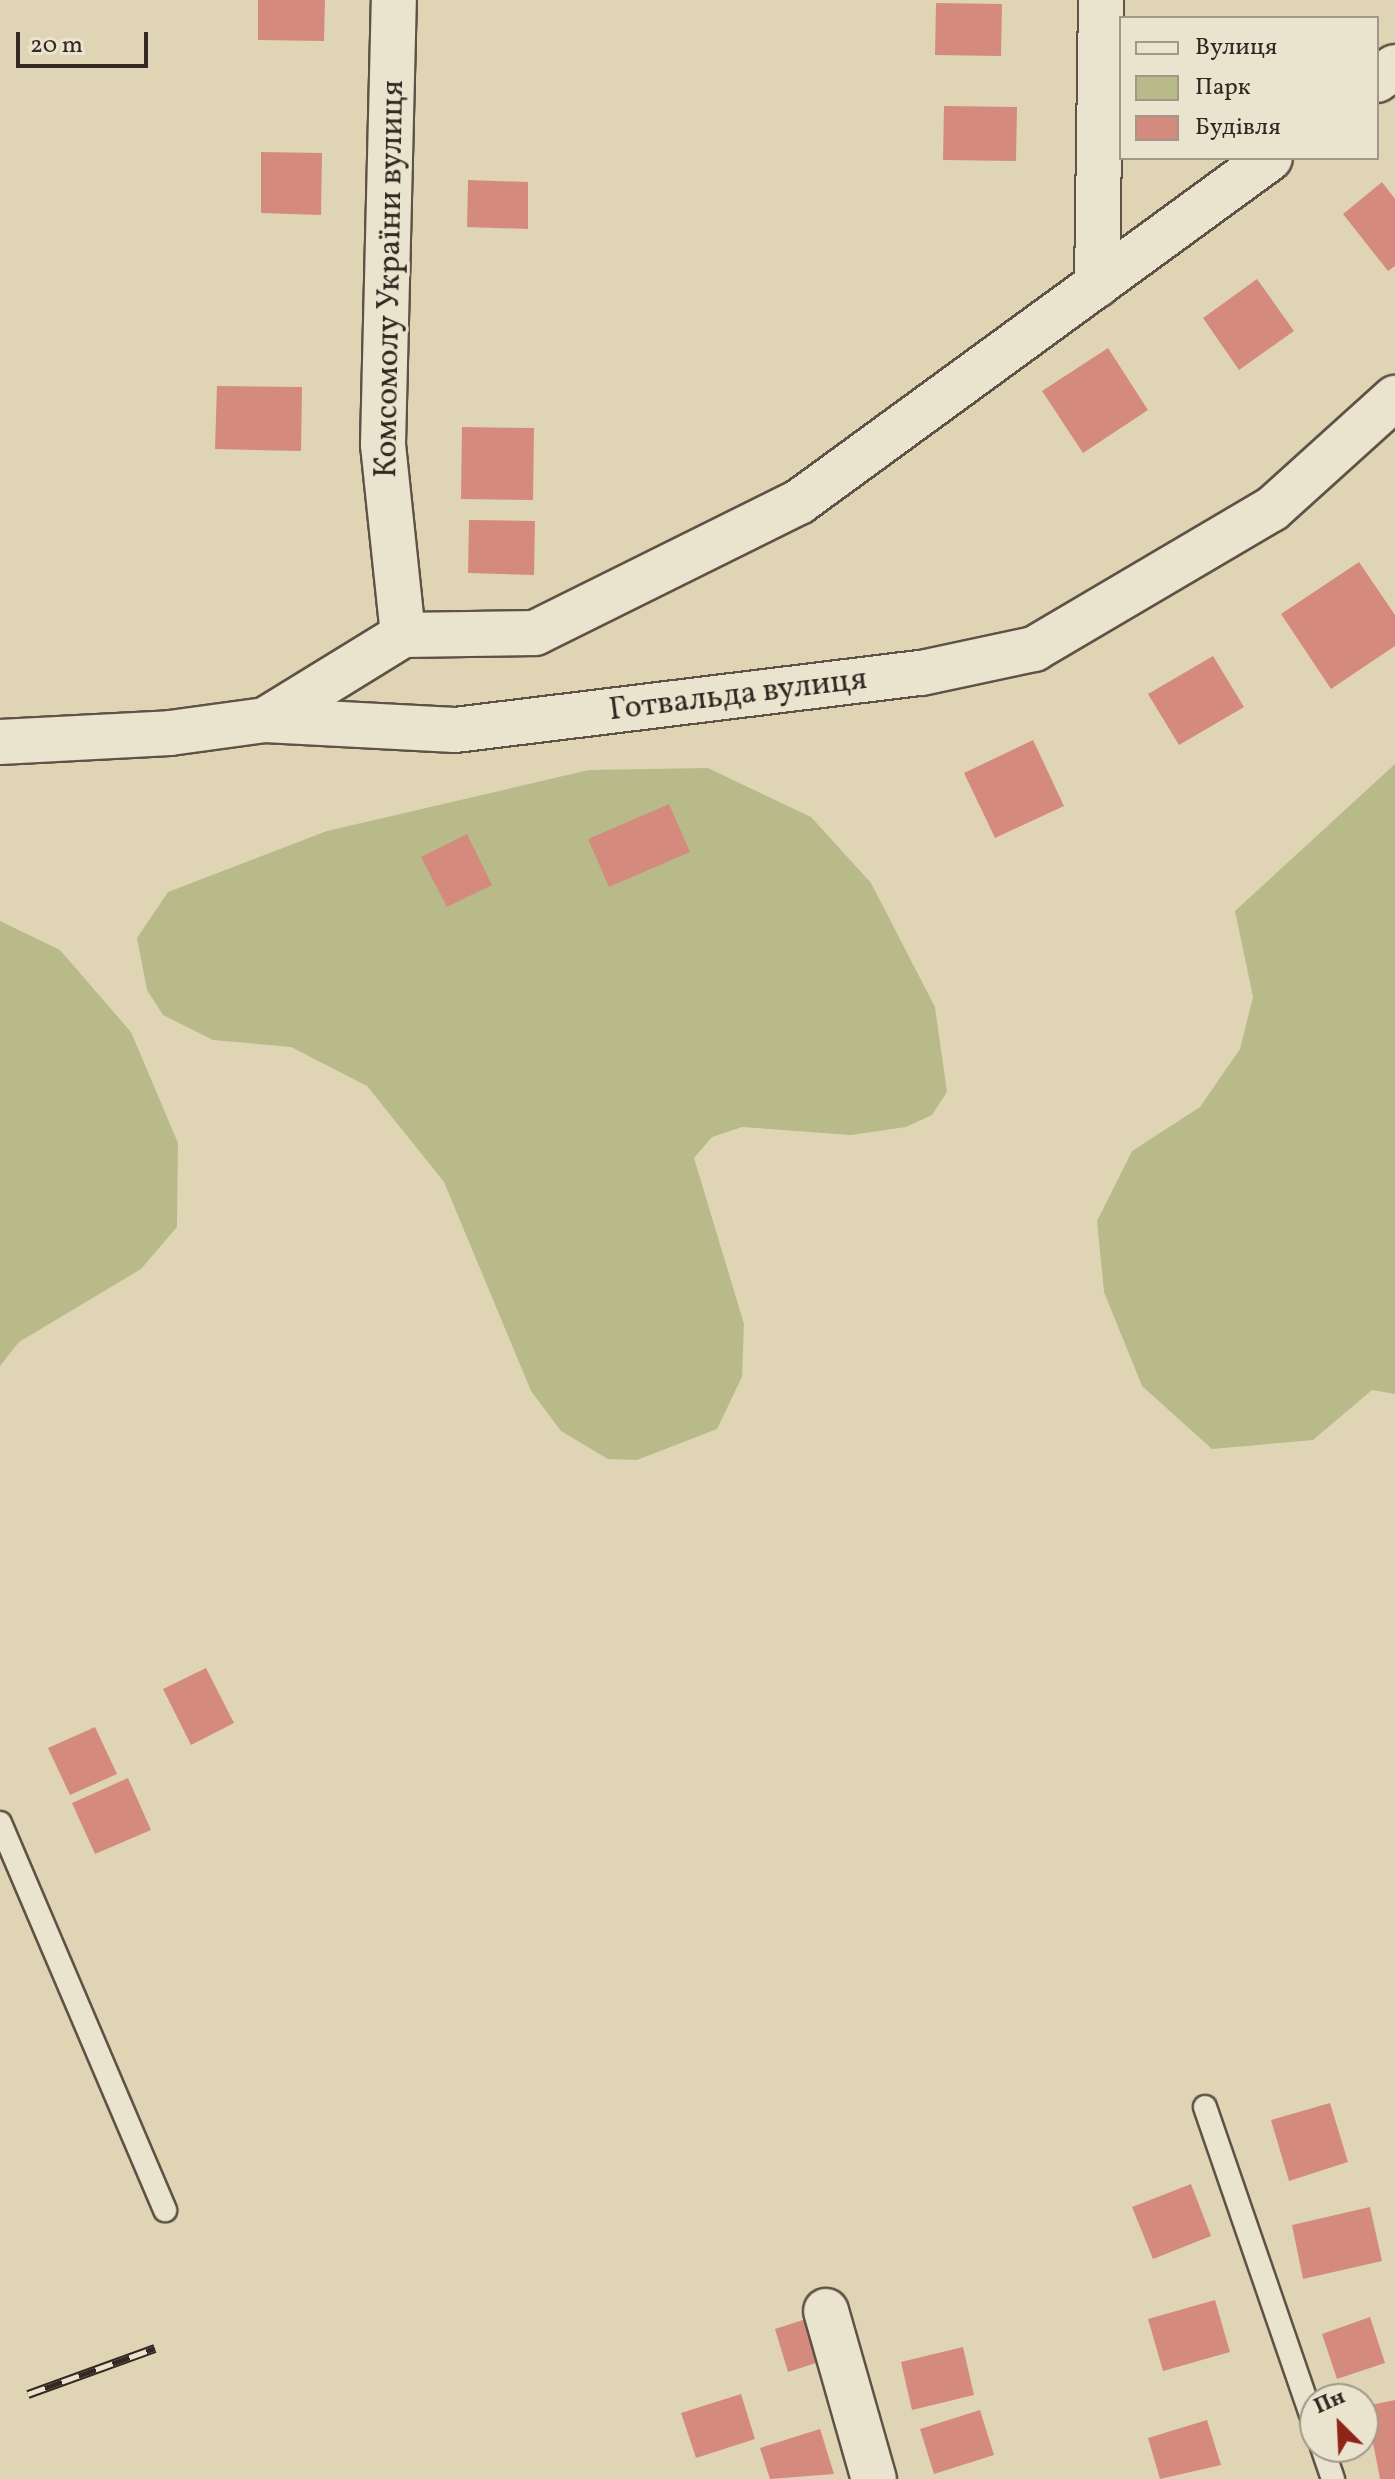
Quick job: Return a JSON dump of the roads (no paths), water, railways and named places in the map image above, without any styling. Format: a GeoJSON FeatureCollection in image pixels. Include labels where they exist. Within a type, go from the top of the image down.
{"type":"FeatureCollection","features":[{"type":"Feature","properties":{"kind":"street","name":"Комсомолу України вулиця"},"geometry":{"type":"LineString","coordinates":[[394,0],[383,444],[403,635]]}},
{"type":"Feature","properties":{"kind":"street"},"geometry":{"type":"LineString","coordinates":[[1097,285],[1101,0]]}},
{"type":"Feature","properties":{"kind":"street"},"geometry":{"type":"LineString","coordinates":[[265,720],[403,635],[535,633],[784,510],[1267,160]]}},
{"type":"Feature","properties":{"kind":"street","name":"Готвальда вулиця"},"geometry":{"type":"LineString","coordinates":[[0,742],[170,733],[265,720],[455,730],[892,677],[1034,649],[1272,509],[1395,398]]}},
{"type":"Feature","properties":{"kind":"street"},"geometry":{"type":"LineString","coordinates":[[826,2311],[874,2479]]}},
{"type":"Feature","properties":{"kind":"lane"},"geometry":{"type":"LineString","coordinates":[[0,1823],[165,2210]]}},
{"type":"Feature","properties":{"kind":"lane"},"geometry":{"type":"LineString","coordinates":[[1205,2107],[1300,2383]]}},
{"type":"Feature","properties":{"kind":"railway"},"geometry":{"type":"LineString","coordinates":[[28,2394],[155,2348]]}}]}
